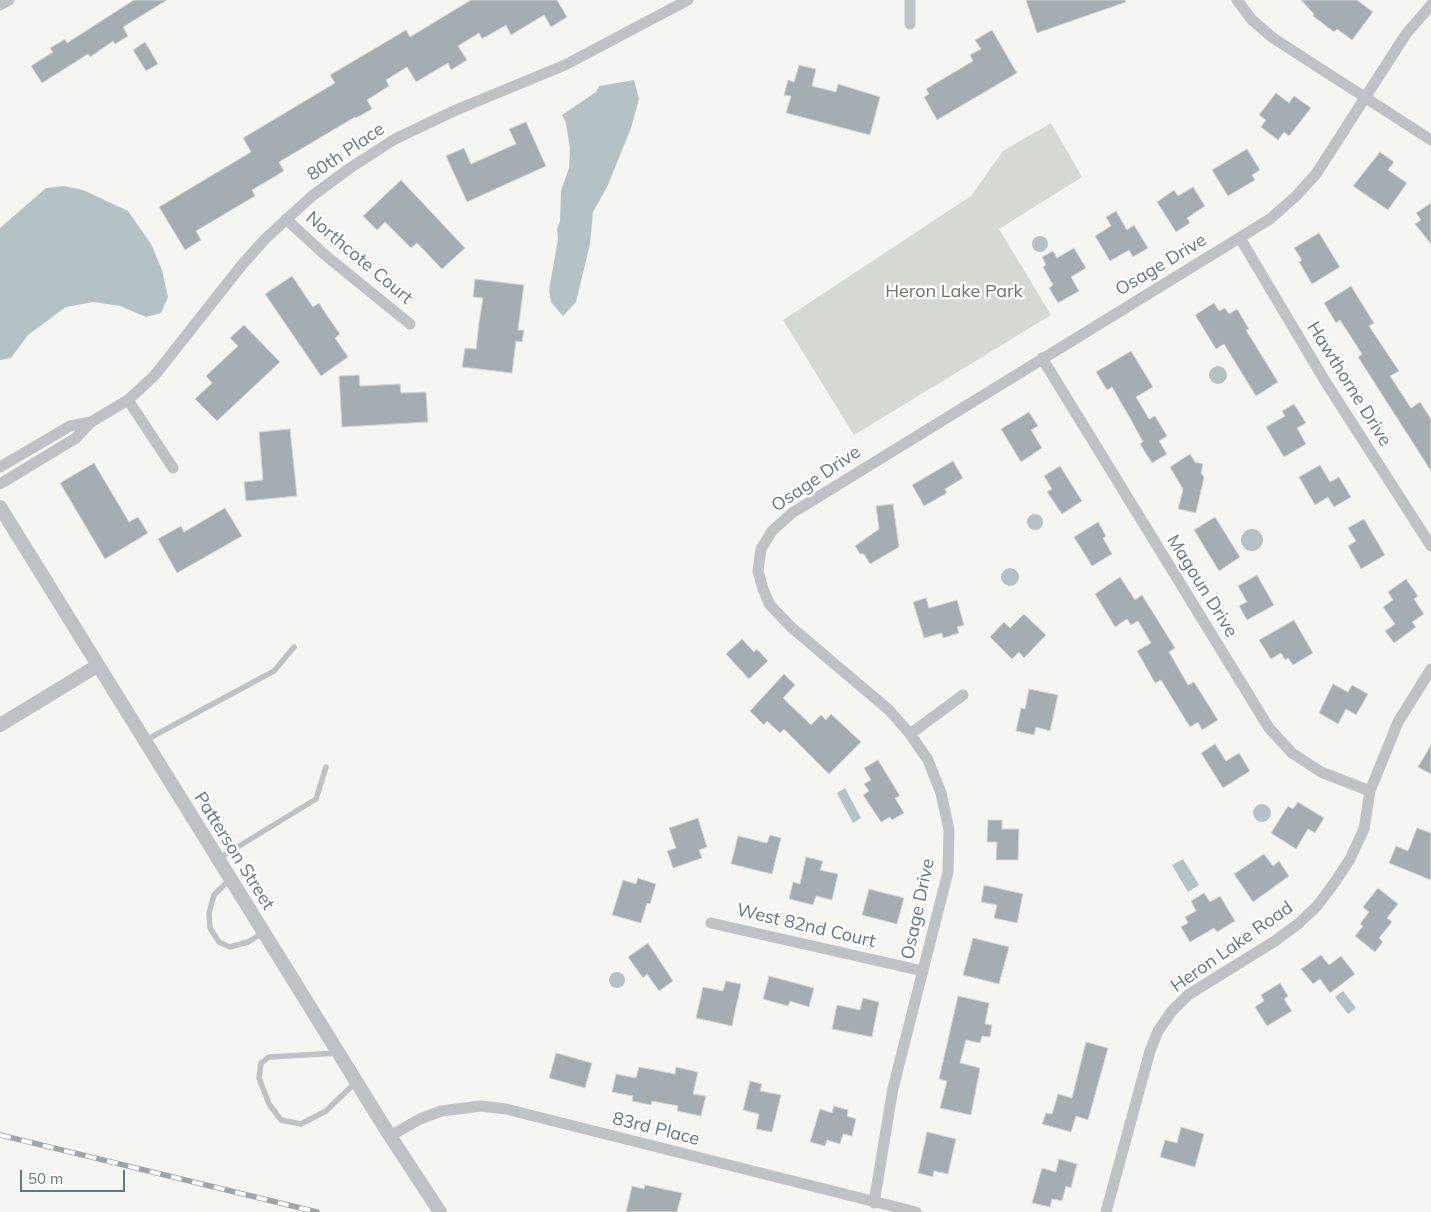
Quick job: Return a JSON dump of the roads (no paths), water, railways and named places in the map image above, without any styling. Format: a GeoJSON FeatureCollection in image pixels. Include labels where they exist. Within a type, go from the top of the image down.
{"type":"FeatureCollection","features":[{"type":"Feature","properties":{"kind":"street"},"geometry":{"type":"LineString","coordinates":[[0,6],[9,0]]}},
{"type":"Feature","properties":{"kind":"street","name":"80th Place"},"geometry":{"type":"LineString","coordinates":[[0,484],[76,438],[91,422],[128,400],[155,376],[241,266],[286,220],[350,168],[395,139],[456,110],[565,64],[688,0]]}},
{"type":"Feature","properties":{"kind":"street"},"geometry":{"type":"LineString","coordinates":[[910,0],[910,24]]}},
{"type":"Feature","properties":{"kind":"street"},"geometry":{"type":"LineString","coordinates":[[1237,0],[1252,20],[1273,38],[1431,140]]}},
{"type":"Feature","properties":{"kind":"street","name":"Osage Drive"},"geometry":{"type":"LineString","coordinates":[[874,1202],[893,1088],[948,872],[949,830],[941,793],[928,760],[910,734],[889,710],[791,627],[770,605],[758,571],[761,549],[772,531],[792,513],[1270,219],[1296,196],[1316,174],[1364,96],[1406,34],[1431,5]]}},
{"type":"Feature","properties":{"kind":"street","name":"Northcote Court"},"geometry":{"type":"LineString","coordinates":[[286,220],[325,255],[410,324]]}},
{"type":"Feature","properties":{"kind":"street","name":"Hawthorne Drive"},"geometry":{"type":"LineString","coordinates":[[1240,238],[1325,381],[1431,546]]}},
{"type":"Feature","properties":{"kind":"street","name":"Magoun Drive"},"geometry":{"type":"LineString","coordinates":[[1042,358],[1269,728],[1292,753],[1321,772],[1370,791]]}},
{"type":"Feature","properties":{"kind":"street"},"geometry":{"type":"LineString","coordinates":[[128,400],[173,468]]}},
{"type":"Feature","properties":{"kind":"street","name":"80th Place"},"geometry":{"type":"LineString","coordinates":[[0,467],[70,426],[91,422]]}},
{"type":"Feature","properties":{"kind":"street","name":"Patterson Street"},"geometry":{"type":"LineString","coordinates":[[0,507],[263,933],[390,1136],[440,1212]]}},
{"type":"Feature","properties":{"kind":"street"},"geometry":{"type":"LineString","coordinates":[[0,725],[97,666]]}},
{"type":"Feature","properties":{"kind":"street","name":"Heron Lake Road"},"geometry":{"type":"LineString","coordinates":[[1106,1212],[1150,1051],[1158,1031],[1172,1010],[1188,995],[1275,941],[1317,906],[1350,859],[1364,829],[1370,791],[1398,722],[1431,670]]}},
{"type":"Feature","properties":{"kind":"street"},"geometry":{"type":"LineString","coordinates":[[910,734],[963,695]]}},
{"type":"Feature","properties":{"kind":"street","name":"West 82nd Court"},"geometry":{"type":"LineString","coordinates":[[711,922],[923,971]]}},
{"type":"Feature","properties":{"kind":"street","name":"83rd Place"},"geometry":{"type":"LineString","coordinates":[[390,1136],[420,1119],[441,1111],[482,1106],[506,1109],[916,1212]]}},
{"type":"Feature","properties":{"kind":"lane"},"geometry":{"type":"LineString","coordinates":[[144,742],[274,671],[294,647]]}},
{"type":"Feature","properties":{"kind":"lane"},"geometry":{"type":"LineString","coordinates":[[218,859],[316,799],[326,766]]}},
{"type":"Feature","properties":{"kind":"lane"},"geometry":{"type":"LineString","coordinates":[[230,879],[214,895],[208,913],[210,928],[219,942],[230,947],[248,942],[263,933]]}},
{"type":"Feature","properties":{"kind":"lane"},"geometry":{"type":"LineString","coordinates":[[338,1053],[269,1057],[261,1063],[259,1078],[269,1104],[281,1120],[301,1124],[326,1111],[356,1082]]}},
{"type":"Feature","properties":{"kind":"railway"},"geometry":{"type":"LineString","coordinates":[[0,1135],[317,1212]]}},
{"type":"Feature","properties":{"kind":"park label","name":"Heron Lake Park"},"geometry":{"type":"Point","coordinates":[954,292]}}]}
